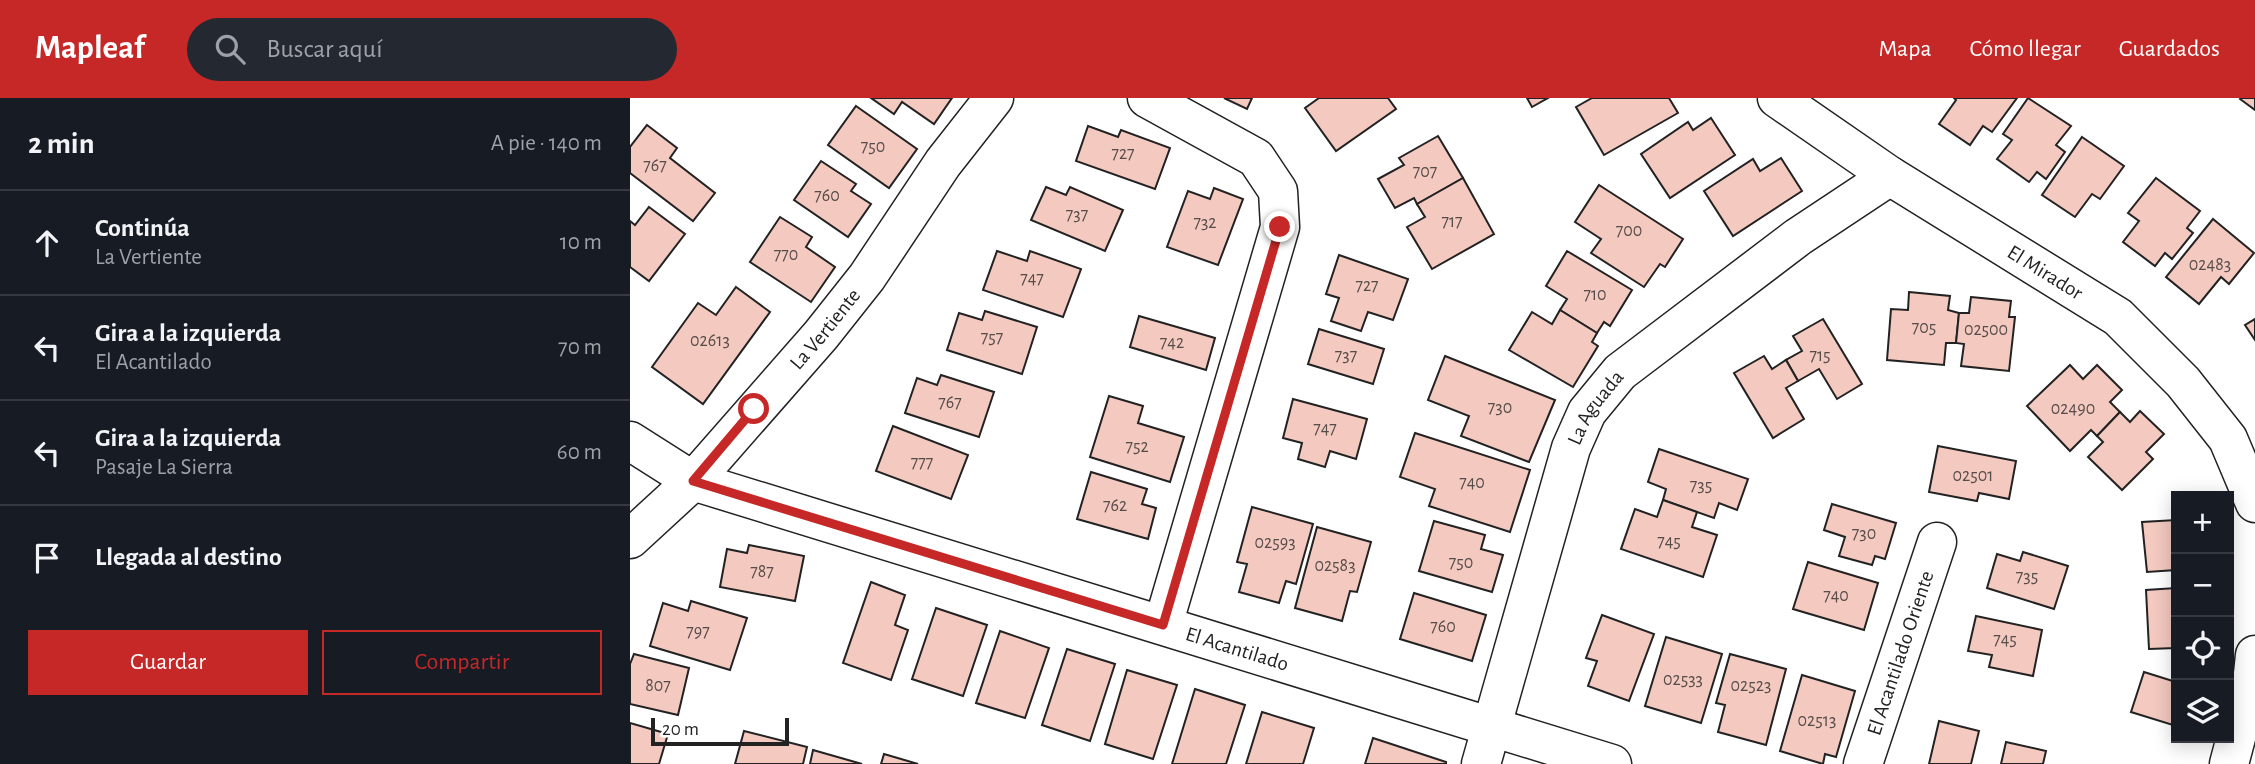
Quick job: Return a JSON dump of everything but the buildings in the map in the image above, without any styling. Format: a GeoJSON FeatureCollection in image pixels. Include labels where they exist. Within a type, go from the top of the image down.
{"type":"FeatureCollection","features":[{"type":"Feature","properties":{"kind":"street","name":"La Vertiente"},"geometry":{"type":"LineString","coordinates":[[630,539],[693,481],[821,335],[867,277],[943,163],[994,98]]}},
{"type":"Feature","properties":{"kind":"street"},"geometry":{"type":"LineString","coordinates":[[1147,98],[1256,158],[1278,191],[1280,227],[1163,625]]}},
{"type":"Feature","properties":{"kind":"street","name":"El Mirador"},"geometry":{"type":"LineString","coordinates":[[1777,98],[1890,176],[2118,317],[2183,382],[2228,439],[2255,503]]}},
{"type":"Feature","properties":{"kind":"street","name":"La Aguada"},"geometry":{"type":"LineString","coordinates":[[1480,764],[1571,448],[1587,412],[1602,390],[1619,372],[1689,317],[1798,237],[1890,176]]}},
{"type":"Feature","properties":{"kind":"street","name":"El Acantilado"},"geometry":{"type":"LineString","coordinates":[[630,441],[693,481],[1612,764]]}},
{"type":"Feature","properties":{"kind":"street","name":"El Acantilado Oriente"},"geometry":{"type":"LineString","coordinates":[[1863,764],[1937,542]]}},
{"type":"Feature","properties":{"kind":"street"},"geometry":{"type":"LineString","coordinates":[[2229,764],[2253,674],[2255,655]]}},
{"type":"Feature","properties":{"kind":"route"},"geometry":{"type":"LineString","coordinates":[[754,409],[693,481],[1163,625],[1280,227]]}}]}
